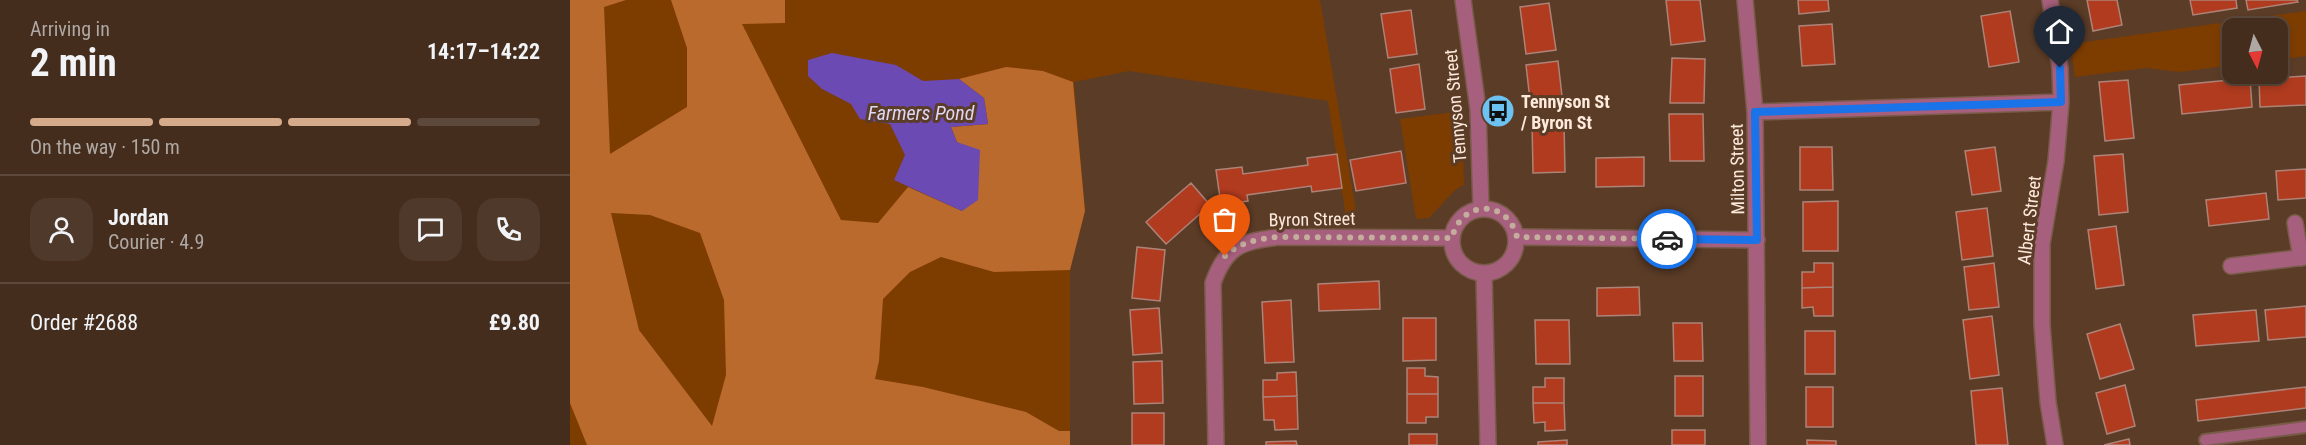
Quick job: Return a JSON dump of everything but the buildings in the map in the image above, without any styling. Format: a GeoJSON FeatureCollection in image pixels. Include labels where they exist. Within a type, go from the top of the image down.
{"type":"FeatureCollection","features":[{"type":"Feature","properties":{"kind":"street","name":"Tennyson Street"},"geometry":{"type":"LineString","coordinates":[[1463,0],[1478,109],[1481,208]]}},
{"type":"Feature","properties":{"kind":"street","name":"Milton Street"},"geometry":{"type":"LineString","coordinates":[[1745,0],[1755,112],[1758,445]]}},
{"type":"Feature","properties":{"kind":"street","name":"Albert Street"},"geometry":{"type":"LineString","coordinates":[[2050,0],[2060,68],[2061,102],[2056,161],[2042,244],[2042,325],[2048,402],[2055,445]]}},
{"type":"Feature","properties":{"kind":"street"},"geometry":{"type":"LineString","coordinates":[[1755,112],[2061,102]]}},
{"type":"Feature","properties":{"kind":"street"},"geometry":{"type":"LineString","coordinates":[[1481,208],[1501,212],[1514,227],[1517,237],[1512,258],[1504,267],[1484,274],[1473,272],[1457,258],[1452,238],[1454,227],[1461,218],[1481,208]]}},
{"type":"Feature","properties":{"kind":"street"},"geometry":{"type":"LineString","coordinates":[[2231,266],[2303,258],[2295,223]]}},
{"type":"Feature","properties":{"kind":"street","name":"Byron Street"},"geometry":{"type":"LineString","coordinates":[[1216,445],[1213,283],[1219,266],[1233,249],[1254,240],[1278,237],[1452,238]]}},
{"type":"Feature","properties":{"kind":"street"},"geometry":{"type":"LineString","coordinates":[[1517,237],[1757,240]]}},
{"type":"Feature","properties":{"kind":"street"},"geometry":{"type":"LineString","coordinates":[[1484,274],[1488,445]]}},
{"type":"Feature","properties":{"kind":"lane"},"geometry":{"type":"LineString","coordinates":[[2205,440],[2306,427]]}},
{"type":"Feature","properties":{"kind":"shaded area"},"geometry":{"type":"Polygon","coordinates":[[[570,0],[1320,0],[1357,217],[1346,217],[1328,101],[1129,71],[1074,82],[1085,211],[1070,270],[1070,445],[570,445],[570,0]]]}},
{"type":"Feature","properties":{"kind":"shaded area"},"geometry":{"type":"Polygon","coordinates":[[[570,0],[626,0],[604,7],[610,154],[687,107],[687,48],[671,0],[785,0],[785,23],[742,24],[841,220],[878,223],[908,187],[962,211],[957,142],[951,127],[988,124],[984,98],[959,79],[1006,67],[1043,71],[1073,82],[1085,211],[1070,270],[994,272],[941,257],[910,272],[883,299],[879,361],[875,379],[923,387],[1026,412],[1059,431],[1070,431],[1070,445],[587,445],[570,403],[570,0]],[[611,213],[639,330],[712,426],[726,375],[724,300],[700,233],[650,215],[611,213]]]}},
{"type":"Feature","properties":{"kind":"shaded area"},"geometry":{"type":"Polygon","coordinates":[[[2306,11],[2306,56],[2288,58],[2288,18],[2256,18],[2306,11]]]}},
{"type":"Feature","properties":{"kind":"shaded area"},"geometry":{"type":"Polygon","coordinates":[[[2222,23],[2222,66],[2180,72],[2146,68],[2075,77],[2071,44],[2222,23]]]}},
{"type":"Feature","properties":{"kind":"shaded area"},"geometry":{"type":"Polygon","coordinates":[[[1462,111],[1464,185],[1455,190],[1429,218],[1416,219],[1400,119],[1462,111]]]}},
{"type":"Feature","properties":{"kind":"water","name":"Farmers Pond"},"geometry":{"type":"Polygon","coordinates":[[[832,53],[896,65],[923,81],[959,79],[984,98],[988,124],[951,127],[957,142],[980,150],[978,200],[962,211],[894,180],[905,155],[890,124],[860,119],[851,104],[822,89],[808,76],[808,60],[832,53]]]}},
{"type":"Feature","properties":{"kind":"way so far"},"geometry":{"type":"LineString","coordinates":[[1225,256],[1233,249],[1254,240],[1278,237],[1452,238],[1454,227],[1461,218],[1481,208],[1501,212],[1509,219],[1517,237],[1667,239]]}},
{"type":"Feature","properties":{"kind":"place","name":"Tennyson St / Byron St"},"geometry":{"type":"Point","coordinates":[1498,111]}},
{"type":"Feature","properties":{"kind":"route"},"geometry":{"type":"LineString","coordinates":[[1667,239],[1757,240],[1755,112],[2061,102],[2060,68]]}}]}
